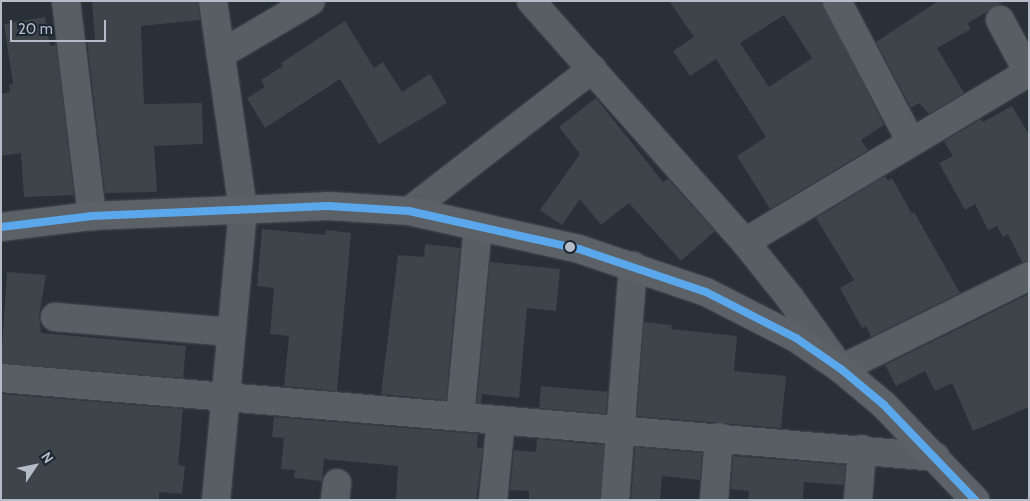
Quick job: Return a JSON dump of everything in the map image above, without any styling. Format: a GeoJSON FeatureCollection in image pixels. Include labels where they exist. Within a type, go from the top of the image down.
{"type":"FeatureCollection","features":[{"type":"Feature","properties":{"kind":"main road"},"geometry":{"type":"LineString","coordinates":[[1,227],[92,216],[328,206],[409,211],[580,249],[633,266],[754,314],[841,369],[884,405],[936,457],[975,500]]}},
{"type":"Feature","properties":{"kind":"street"},"geometry":{"type":"LineString","coordinates":[[66,1],[92,216]]}},
{"type":"Feature","properties":{"kind":"street"},"geometry":{"type":"LineString","coordinates":[[213,1],[243,210],[216,500]]}},
{"type":"Feature","properties":{"kind":"street"},"geometry":{"type":"LineString","coordinates":[[221,54],[311,1]]}},
{"type":"Feature","properties":{"kind":"street"},"geometry":{"type":"LineString","coordinates":[[531,1],[745,242],[790,298],[841,369],[1029,276]]}},
{"type":"Feature","properties":{"kind":"street"},"geometry":{"type":"LineString","coordinates":[[837,1],[911,142]]}},
{"type":"Feature","properties":{"kind":"street"},"geometry":{"type":"LineString","coordinates":[[745,242],[1028,72],[1000,20]]}},
{"type":"Feature","properties":{"kind":"street"},"geometry":{"type":"LineString","coordinates":[[409,211],[592,69]]}},
{"type":"Feature","properties":{"kind":"street"},"geometry":{"type":"LineString","coordinates":[[460,416],[478,227]]}},
{"type":"Feature","properties":{"kind":"street"},"geometry":{"type":"LineString","coordinates":[[615,500],[633,266]]}},
{"type":"Feature","properties":{"kind":"street"},"geometry":{"type":"LineString","coordinates":[[55,317],[231,332]]}},
{"type":"Feature","properties":{"kind":"street"},"geometry":{"type":"LineString","coordinates":[[1,378],[862,449],[936,457]]}},
{"type":"Feature","properties":{"kind":"street"},"geometry":{"type":"LineString","coordinates":[[493,500],[501,420]]}},
{"type":"Feature","properties":{"kind":"street"},"geometry":{"type":"LineString","coordinates":[[714,500],[719,438]]}},
{"type":"Feature","properties":{"kind":"street"},"geometry":{"type":"LineString","coordinates":[[858,500],[862,449]]}},
{"type":"Feature","properties":{"kind":"building"},"geometry":{"type":"Polygon","coordinates":[[[92,1],[198,1],[200,20],[141,26],[144,104],[202,103],[203,144],[154,146],[157,192],[105,193],[87,41],[95,39],[92,1]]]}},
{"type":"Feature","properties":{"kind":"building"},"geometry":{"type":"Polygon","coordinates":[[[669,1],[822,1],[884,125],[861,140],[868,150],[770,209],[737,156],[766,137],[716,59],[690,76],[673,51],[694,37],[669,1]],[[784,15],[740,43],[769,87],[812,58],[784,15]]]}},
{"type":"Feature","properties":{"kind":"building"},"geometry":{"type":"Polygon","coordinates":[[[938,1],[1005,1],[968,23],[971,29],[937,48],[964,93],[929,114],[919,103],[911,108],[876,42],[938,1]]]}},
{"type":"Feature","properties":{"kind":"building"},"geometry":{"type":"Polygon","coordinates":[[[45,17],[50,46],[56,45],[74,195],[24,197],[21,153],[1,156],[1,94],[10,92],[9,85],[13,84],[4,24],[45,17]]]}},
{"type":"Feature","properties":{"kind":"building"},"geometry":{"type":"Polygon","coordinates":[[[345,21],[374,68],[383,62],[402,92],[430,74],[447,103],[379,144],[340,79],[265,128],[247,98],[265,87],[261,80],[283,66],[281,63],[345,21]]]}},
{"type":"Feature","properties":{"kind":"building"},"geometry":{"type":"Polygon","coordinates":[[[596,98],[663,182],[668,179],[715,231],[681,261],[629,203],[601,225],[580,199],[562,225],[540,210],[580,154],[559,127],[596,98]]]}},
{"type":"Feature","properties":{"kind":"building"},"geometry":{"type":"Polygon","coordinates":[[[1012,106],[1029,135],[1029,261],[1022,262],[1008,234],[1003,237],[997,226],[988,230],[975,204],[965,210],[939,163],[953,156],[944,141],[981,119],[983,122],[1012,106]]]}},
{"type":"Feature","properties":{"kind":"building"},"geometry":{"type":"Polygon","coordinates":[[[885,176],[888,181],[892,178],[912,214],[914,212],[960,293],[871,337],[866,326],[862,328],[840,288],[854,280],[816,218],[885,176]]]}},
{"type":"Feature","properties":{"kind":"building"},"geometry":{"type":"Polygon","coordinates":[[[262,229],[325,235],[326,230],[351,233],[337,391],[284,386],[289,336],[270,334],[274,288],[257,286],[262,229]]]}},
{"type":"Feature","properties":{"kind":"building"},"geometry":{"type":"Polygon","coordinates":[[[425,244],[460,248],[446,400],[381,394],[398,255],[424,257],[425,244]]]}},
{"type":"Feature","properties":{"kind":"building"},"geometry":{"type":"Polygon","coordinates":[[[490,262],[560,269],[556,311],[527,308],[519,398],[482,394],[481,403],[477,403],[490,262]]]}},
{"type":"Feature","properties":{"kind":"building"},"geometry":{"type":"Polygon","coordinates":[[[7,272],[46,275],[39,316],[41,333],[186,346],[183,378],[1,363],[7,272]]]}},
{"type":"Feature","properties":{"kind":"building"},"geometry":{"type":"Polygon","coordinates":[[[1029,294],[1029,407],[973,431],[952,383],[935,391],[925,371],[896,386],[885,365],[1029,294]]]}},
{"type":"Feature","properties":{"kind":"building"},"geometry":{"type":"Polygon","coordinates":[[[644,322],[672,325],[671,329],[737,336],[734,371],[786,376],[781,428],[637,416],[644,322]]]}},
{"type":"Feature","properties":{"kind":"building"},"geometry":{"type":"Polygon","coordinates":[[[541,386],[608,392],[606,414],[539,408],[541,386]]]}},
{"type":"Feature","properties":{"kind":"building"},"geometry":{"type":"Polygon","coordinates":[[[1,394],[183,409],[178,465],[185,466],[182,494],[159,492],[159,500],[1,500],[1,394]]]}},
{"type":"Feature","properties":{"kind":"building"},"geometry":{"type":"Polygon","coordinates":[[[274,417],[478,434],[477,447],[483,448],[476,500],[396,500],[398,466],[324,459],[322,481],[294,478],[295,470],[281,469],[284,438],[272,437],[274,417]]]}},
{"type":"Feature","properties":{"kind":"building"},"geometry":{"type":"Polygon","coordinates":[[[537,439],[604,445],[600,500],[529,500],[529,491],[510,490],[514,450],[536,452],[537,439]]]}},
{"type":"Feature","properties":{"kind":"building"},"geometry":{"type":"Polygon","coordinates":[[[635,447],[702,453],[700,480],[662,476],[660,500],[631,500],[635,447]]]}},
{"type":"Feature","properties":{"kind":"building"},"geometry":{"type":"Polygon","coordinates":[[[733,456],[845,465],[844,485],[804,482],[803,500],[748,500],[749,491],[731,489],[733,456]]]}},
{"type":"Feature","properties":{"kind":"transit line"},"geometry":{"type":"LineString","coordinates":[[1,227],[92,216],[328,206],[409,211],[579,249],[706,292],[796,338],[841,369],[884,405],[975,500]]}}]}
